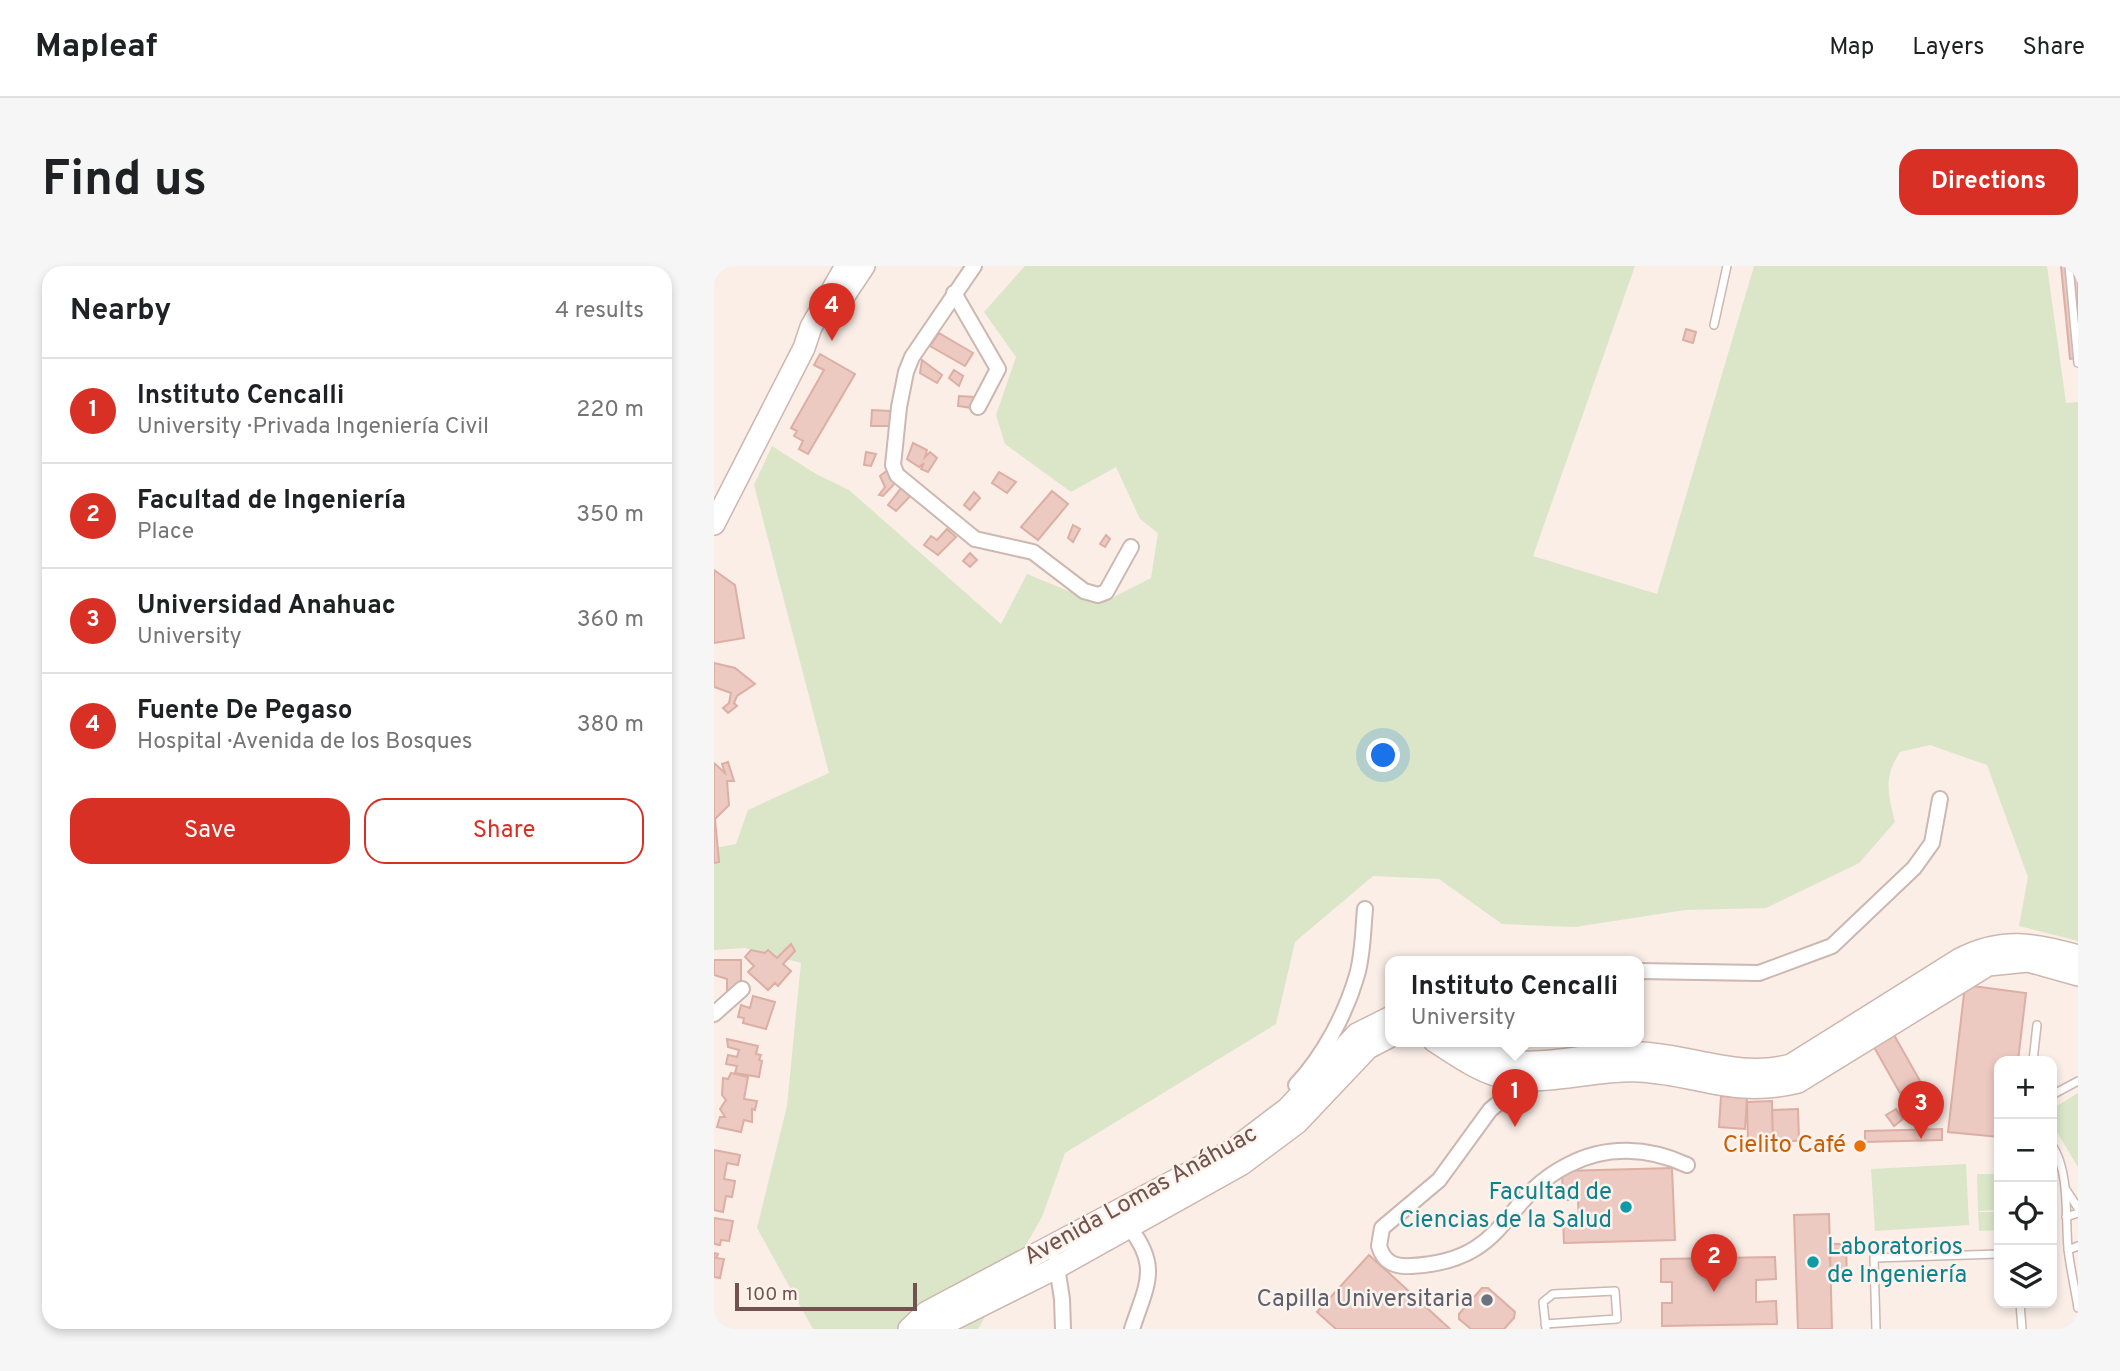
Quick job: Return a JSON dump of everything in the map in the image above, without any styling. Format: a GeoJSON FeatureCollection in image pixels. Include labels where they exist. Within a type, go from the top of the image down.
{"type":"FeatureCollection","features":[{"type":"Feature","properties":{"kind":"main road"},"geometry":{"type":"LineString","coordinates":[[714,524],[804,348],[811,327],[846,266]]}},
{"type":"Feature","properties":{"kind":"main road"},"geometry":{"type":"LineString","coordinates":[[804,348],[820,331],[864,266]]}},
{"type":"Feature","properties":{"kind":"main road"},"geometry":{"type":"LineString","coordinates":[[1459,1047],[1489,1054],[1511,1079],[1526,1070],[1644,1053],[1737,1070],[1779,1068],[1791,1065],[1961,958],[1983,948],[2006,943],[2029,943],[2078,956]]}},
{"type":"Feature","properties":{"kind":"main road"},"geometry":{"type":"LineString","coordinates":[[1526,1070],[1643,1071],[1735,1088],[1782,1086],[1798,1082],[1988,965],[2028,961],[2078,975]]}},
{"type":"Feature","properties":{"kind":"main road","name":"Avenida Lomas Anáhuac"},"geometry":{"type":"LineString","coordinates":[[909,1329],[927,1312],[1200,1168],[1271,1123],[1357,1034],[1385,1020]]}},
{"type":"Feature","properties":{"kind":"main road","name":"Avenida Lomas Anáhuac"},"geometry":{"type":"LineString","coordinates":[[934,1329],[1056,1268],[1242,1164],[1275,1141],[1317,1104],[1368,1048],[1385,1039]]}},
{"type":"Feature","properties":{"kind":"street"},"geometry":{"type":"LineString","coordinates":[[975,266],[954,293],[906,372],[893,465],[897,475],[975,539],[1033,552],[1084,591],[1098,595],[1106,592],[1131,547]]}},
{"type":"Feature","properties":{"kind":"street"},"geometry":{"type":"LineString","coordinates":[[954,293],[998,369],[978,407]]}},
{"type":"Feature","properties":{"kind":"street"},"geometry":{"type":"LineString","coordinates":[[1644,971],[1759,973],[1832,946],[1914,868],[1933,843],[1940,799]]}},
{"type":"Feature","properties":{"kind":"street"},"geometry":{"type":"LineString","coordinates":[[1271,1123],[1274,1110],[1315,1062],[1341,1017],[1358,973],[1365,909]]}},
{"type":"Feature","properties":{"kind":"street"},"geometry":{"type":"LineString","coordinates":[[714,1014],[742,989]]}},
{"type":"Feature","properties":{"kind":"street"},"geometry":{"type":"LineString","coordinates":[[1526,1070],[1490,1110],[1439,1180],[1382,1228],[1379,1246],[1389,1262],[1400,1267],[1430,1265],[1477,1250],[1493,1238],[1540,1183],[1581,1159],[1627,1150],[1658,1154],[1687,1165]]}},
{"type":"Feature","properties":{"kind":"street"},"geometry":{"type":"LineString","coordinates":[[1129,1227],[1145,1250],[1149,1262],[1145,1294],[1132,1329]]}},
{"type":"Feature","properties":{"kind":"street"},"geometry":{"type":"LineString","coordinates":[[1055,1244],[1063,1329]]}},
{"type":"Feature","properties":{"kind":"lane"},"geometry":{"type":"LineString","coordinates":[[1714,325],[1727,266]]}},
{"type":"Feature","properties":{"kind":"lane"},"geometry":{"type":"LineString","coordinates":[[2069,266],[2078,363]]}},
{"type":"Feature","properties":{"kind":"lane"},"geometry":{"type":"LineString","coordinates":[[2034,1056],[2038,1025]]}},
{"type":"Feature","properties":{"kind":"lane"},"geometry":{"type":"LineString","coordinates":[[2057,1092],[2078,1081]]}},
{"type":"Feature","properties":{"kind":"lane"},"geometry":{"type":"LineString","coordinates":[[2057,1152],[2064,1187],[2068,1251],[2078,1308]]}},
{"type":"Feature","properties":{"kind":"lane"},"geometry":{"type":"LineString","coordinates":[[2064,1187],[2078,1211],[2066,1217]]}},
{"type":"Feature","properties":{"kind":"lane"},"geometry":{"type":"LineString","coordinates":[[2068,1251],[2078,1246]]}},
{"type":"Feature","properties":{"kind":"lane"},"geometry":{"type":"LineString","coordinates":[[1877,1329],[1874,1258],[1994,1254]]}},
{"type":"Feature","properties":{"kind":"lane"},"geometry":{"type":"LineString","coordinates":[[1615,1291],[1617,1319],[1545,1326],[1544,1302],[1553,1294],[1615,1291]]}},
{"type":"Feature","properties":{"kind":"lane"},"geometry":{"type":"LineString","coordinates":[[2020,1308],[2022,1329]]}},
{"type":"Feature","properties":{"kind":"green space"},"geometry":{"type":"Polygon","coordinates":[[[1025,266],[1635,266],[1533,556],[1657,594],[1754,266],[2047,266],[2066,403],[2078,402],[2078,941],[2019,926],[2028,877],[1987,765],[1930,745],[1900,752],[1889,778],[1890,802],[1895,822],[1859,863],[1766,908],[1685,910],[1575,927],[1502,924],[1439,879],[1373,876],[1295,942],[1276,1024],[1065,1153],[1042,1217],[978,1329],[813,1329],[757,1228],[787,1106],[801,963],[745,948],[714,950],[714,848],[736,844],[748,810],[829,773],[754,485],[772,446],[816,474],[849,490],[1001,624],[1027,574],[1100,604],[1151,578],[1158,533],[1140,519],[1116,467],[1071,492],[1005,444],[996,415],[1016,357],[984,312],[1025,266]]]}},
{"type":"Feature","properties":{"kind":"green space"},"geometry":{"type":"Polygon","coordinates":[[[2078,1093],[2078,1167],[2057,1132],[2057,1106],[2078,1093]]]}},
{"type":"Feature","properties":{"kind":"green space"},"geometry":{"type":"Polygon","coordinates":[[[1966,1164],[1969,1225],[1875,1231],[1871,1169],[1966,1164]]]}},
{"type":"Feature","properties":{"kind":"green space"},"geometry":{"type":"Polygon","coordinates":[[[1977,1174],[1994,1174],[1994,1210],[1978,1211],[1977,1174]]]}},
{"type":"Feature","properties":{"kind":"green space"},"geometry":{"type":"Polygon","coordinates":[[[1978,1212],[1994,1212],[1994,1230],[1979,1231],[1978,1212]]]}},
{"type":"Feature","properties":{"kind":"building"},"geometry":{"type":"Polygon","coordinates":[[[2061,266],[2078,266],[2078,358],[2070,359],[2061,266]]]}},
{"type":"Feature","properties":{"kind":"building"},"geometry":{"type":"Polygon","coordinates":[[[1686,329],[1696,332],[1693,343],[1683,340],[1686,329]]]}},
{"type":"Feature","properties":{"kind":"building"},"geometry":{"type":"Polygon","coordinates":[[[939,333],[973,353],[965,366],[930,346],[939,333]]]}},
{"type":"Feature","properties":{"kind":"building"},"geometry":{"type":"Polygon","coordinates":[[[820,354],[855,374],[808,454],[799,449],[803,441],[794,436],[797,431],[791,428],[824,370],[814,365],[820,354]]]}},
{"type":"Feature","properties":{"kind":"building"},"geometry":{"type":"Polygon","coordinates":[[[922,360],[942,375],[937,383],[920,373],[922,360]]]}},
{"type":"Feature","properties":{"kind":"building"},"geometry":{"type":"Polygon","coordinates":[[[954,370],[963,376],[959,386],[949,378],[954,370]]]}},
{"type":"Feature","properties":{"kind":"building"},"geometry":{"type":"Polygon","coordinates":[[[959,396],[974,397],[972,408],[958,406],[959,396]]]}},
{"type":"Feature","properties":{"kind":"building"},"geometry":{"type":"Polygon","coordinates":[[[872,410],[890,411],[892,426],[871,426],[872,410]]]}},
{"type":"Feature","properties":{"kind":"building"},"geometry":{"type":"Polygon","coordinates":[[[913,443],[927,450],[925,457],[930,452],[937,458],[928,472],[921,469],[924,463],[919,467],[907,459],[913,443]]]}},
{"type":"Feature","properties":{"kind":"building"},"geometry":{"type":"Polygon","coordinates":[[[866,452],[876,454],[871,466],[864,465],[866,452]]]}},
{"type":"Feature","properties":{"kind":"building"},"geometry":{"type":"Polygon","coordinates":[[[889,469],[899,479],[883,496],[879,495],[885,487],[880,476],[889,469]]]}},
{"type":"Feature","properties":{"kind":"building"},"geometry":{"type":"Polygon","coordinates":[[[999,472],[1016,482],[1007,493],[992,483],[999,472]]]}},
{"type":"Feature","properties":{"kind":"building"},"geometry":{"type":"Polygon","coordinates":[[[905,483],[915,491],[896,511],[888,505],[905,483]]]}},
{"type":"Feature","properties":{"kind":"building"},"geometry":{"type":"Polygon","coordinates":[[[1052,491],[1068,504],[1038,540],[1021,527],[1052,491]]]}},
{"type":"Feature","properties":{"kind":"building"},"geometry":{"type":"Polygon","coordinates":[[[974,492],[980,498],[970,510],[964,505],[974,492]]]}},
{"type":"Feature","properties":{"kind":"building"},"geometry":{"type":"Polygon","coordinates":[[[1073,525],[1080,529],[1073,542],[1068,538],[1073,525]]]}},
{"type":"Feature","properties":{"kind":"building"},"geometry":{"type":"Polygon","coordinates":[[[947,529],[956,537],[938,555],[924,545],[931,536],[937,540],[947,529]]]}},
{"type":"Feature","properties":{"kind":"building"},"geometry":{"type":"Polygon","coordinates":[[[1106,535],[1110,539],[1105,547],[1100,544],[1106,535]]]}},
{"type":"Feature","properties":{"kind":"building"},"geometry":{"type":"Polygon","coordinates":[[[970,553],[977,560],[970,567],[963,561],[970,553]]]}},
{"type":"Feature","properties":{"kind":"building"},"geometry":{"type":"Polygon","coordinates":[[[714,570],[735,585],[744,638],[714,643],[714,570]]]}},
{"type":"Feature","properties":{"kind":"building"},"geometry":{"type":"Polygon","coordinates":[[[714,663],[735,668],[755,684],[737,696],[734,703],[737,706],[728,713],[723,708],[729,703],[731,693],[714,687],[714,663]]]}},
{"type":"Feature","properties":{"kind":"building"},"geometry":{"type":"Polygon","coordinates":[[[728,762],[734,781],[727,781],[729,805],[715,819],[719,862],[714,863],[714,763],[725,773],[722,764],[728,762]]]}},
{"type":"Feature","properties":{"kind":"building"},"geometry":{"type":"Polygon","coordinates":[[[791,944],[795,951],[783,964],[791,971],[778,986],[775,983],[768,990],[748,972],[754,966],[745,957],[751,950],[765,953],[768,950],[777,958],[791,944]]]}},
{"type":"Feature","properties":{"kind":"building"},"geometry":{"type":"Polygon","coordinates":[[[714,960],[741,960],[741,982],[727,995],[727,979],[714,975],[714,960]]]}},
{"type":"Feature","properties":{"kind":"building"},"geometry":{"type":"Polygon","coordinates":[[[1965,985],[2026,993],[2019,1056],[1994,1056],[1994,1137],[1948,1132],[1965,985]]]}},
{"type":"Feature","properties":{"kind":"building"},"geometry":{"type":"Polygon","coordinates":[[[753,996],[775,1002],[766,1029],[743,1023],[744,1018],[738,1017],[741,1005],[750,1008],[753,996]]]}},
{"type":"Feature","properties":{"kind":"building"},"geometry":{"type":"Polygon","coordinates":[[[1894,1035],[1920,1081],[1900,1093],[1874,1047],[1894,1035]]]}},
{"type":"Feature","properties":{"kind":"building"},"geometry":{"type":"Polygon","coordinates":[[[727,1039],[758,1046],[756,1054],[761,1055],[759,1060],[762,1061],[759,1077],[735,1073],[737,1066],[726,1064],[728,1055],[737,1057],[739,1050],[728,1047],[727,1039]]]}},
{"type":"Feature","properties":{"kind":"building"},"geometry":{"type":"Polygon","coordinates":[[[731,1073],[748,1077],[744,1099],[757,1101],[755,1110],[752,1109],[752,1122],[744,1120],[741,1132],[717,1127],[720,1117],[725,1117],[720,1109],[726,1100],[722,1095],[723,1078],[728,1079],[731,1073]]]}},
{"type":"Feature","properties":{"kind":"building"},"geometry":{"type":"Polygon","coordinates":[[[1721,1096],[1747,1098],[1745,1129],[1719,1127],[1721,1096]]]}},
{"type":"Feature","properties":{"kind":"building"},"geometry":{"type":"Polygon","coordinates":[[[1772,1101],[1773,1141],[1748,1142],[1747,1102],[1772,1101]]]}},
{"type":"Feature","properties":{"kind":"building"},"geometry":{"type":"Polygon","coordinates":[[[1798,1109],[1799,1141],[1773,1141],[1772,1110],[1798,1109]]]}},
{"type":"Feature","properties":{"kind":"building"},"geometry":{"type":"Polygon","coordinates":[[[1896,1109],[1903,1119],[1894,1126],[1886,1115],[1896,1109]]]}},
{"type":"Feature","properties":{"kind":"building"},"geometry":{"type":"Polygon","coordinates":[[[1942,1129],[1942,1140],[1865,1142],[1865,1131],[1942,1129]]]}},
{"type":"Feature","properties":{"kind":"building"},"geometry":{"type":"Polygon","coordinates":[[[714,1150],[740,1155],[738,1165],[727,1163],[724,1179],[735,1181],[732,1197],[726,1196],[723,1212],[714,1210],[714,1150]]]}},
{"type":"Feature","properties":{"kind":"building","name":"Facultad de Ciencias de la Salud"},"geometry":{"type":"Polygon","coordinates":[[[1672,1168],[1675,1240],[1564,1243],[1563,1221],[1579,1220],[1578,1200],[1563,1200],[1562,1171],[1672,1168]]]}},
{"type":"Feature","properties":{"kind":"building","name":"Laboratorios de Ingeniería"},"geometry":{"type":"Polygon","coordinates":[[[1829,1214],[1832,1329],[1798,1329],[1794,1215],[1829,1214]]]}},
{"type":"Feature","properties":{"kind":"building"},"geometry":{"type":"Polygon","coordinates":[[[714,1218],[733,1221],[729,1241],[721,1240],[720,1245],[714,1244],[714,1218]]]}},
{"type":"Feature","properties":{"kind":"building"},"geometry":{"type":"Polygon","coordinates":[[[1829,1244],[1846,1244],[1847,1280],[1831,1280],[1829,1244]]]}},
{"type":"Feature","properties":{"kind":"building"},"geometry":{"type":"Polygon","coordinates":[[[714,1253],[718,1254],[716,1258],[724,1259],[720,1278],[714,1277],[714,1253]]]}},
{"type":"Feature","properties":{"kind":"building"},"geometry":{"type":"Polygon","coordinates":[[[1369,1255],[1450,1329],[1336,1329],[1317,1312],[1369,1255]]]}},
{"type":"Feature","properties":{"kind":"building"},"geometry":{"type":"Polygon","coordinates":[[[1775,1257],[1776,1279],[1756,1280],[1756,1302],[1776,1301],[1777,1324],[1662,1326],[1662,1303],[1672,1303],[1672,1282],[1661,1282],[1661,1259],[1775,1257]]]}},
{"type":"Feature","properties":{"kind":"building","name":"Capilla Universitaria"},"geometry":{"type":"Polygon","coordinates":[[[1482,1288],[1488,1288],[1515,1312],[1514,1318],[1504,1329],[1471,1329],[1459,1319],[1459,1314],[1482,1288]]]}},
{"type":"Feature","properties":{"kind":"place","name":"Fuente De Pegaso"},"geometry":{"type":"Point","coordinates":[832,341]}},
{"type":"Feature","properties":{"kind":"place","name":"Instituto Cencalli"},"geometry":{"type":"Point","coordinates":[1515,1127]}},
{"type":"Feature","properties":{"kind":"place","name":"Universidad Anahuac"},"geometry":{"type":"Point","coordinates":[1921,1139]}},
{"type":"Feature","properties":{"kind":"place","name":"Cielito Café"},"geometry":{"type":"Point","coordinates":[1860,1146]}},
{"type":"Feature","properties":{"kind":"place","name":"Facultad de Ciencias de la Salud"},"geometry":{"type":"Point","coordinates":[1626,1207]}},
{"type":"Feature","properties":{"kind":"place","name":"Laboratorios de Ingeniería"},"geometry":{"type":"Point","coordinates":[1813,1262]}},
{"type":"Feature","properties":{"kind":"place","name":"Facultad de Ingeniería"},"geometry":{"type":"Point","coordinates":[1714,1292]}},
{"type":"Feature","properties":{"kind":"place","name":"Capilla Universitaria"},"geometry":{"type":"Point","coordinates":[1487,1300]}}]}
